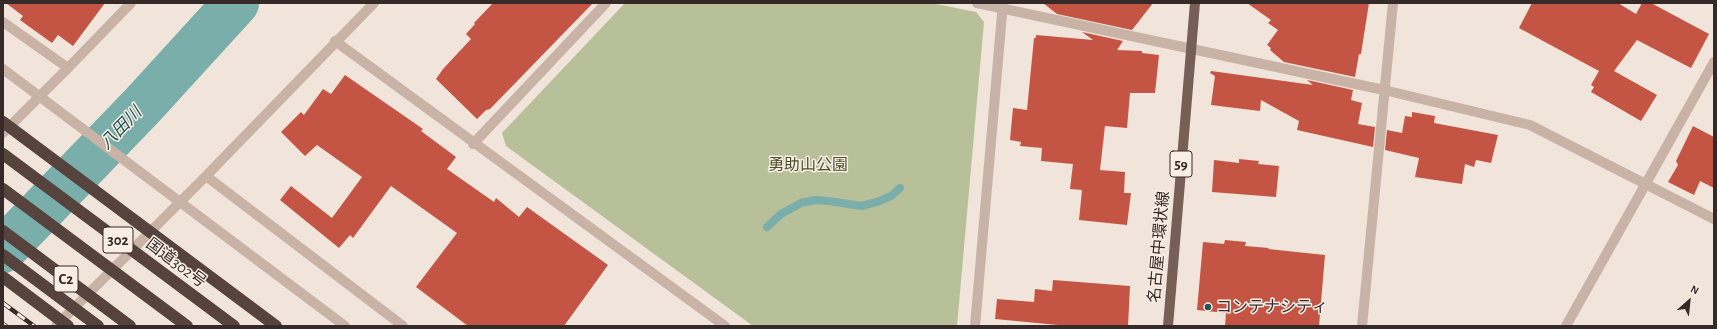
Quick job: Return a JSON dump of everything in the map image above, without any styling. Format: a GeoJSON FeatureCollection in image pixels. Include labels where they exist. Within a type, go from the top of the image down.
{"type":"FeatureCollection","features":[{"type":"Feature","properties":{"kind":"highway"},"geometry":{"type":"LineString","coordinates":[[3,122],[276,326]]}},
{"type":"Feature","properties":{"kind":"highway","name":"国道302号"},"geometry":{"type":"LineString","coordinates":[[3,154],[234,326]]}},
{"type":"Feature","properties":{"kind":"highway","name":"C2"},"geometry":{"type":"LineString","coordinates":[[3,189],[187,326]]}},
{"type":"Feature","properties":{"kind":"highway","name":"C2"},"geometry":{"type":"LineString","coordinates":[[3,231],[130,326]]}},
{"type":"Feature","properties":{"kind":"highway"},"geometry":{"type":"LineString","coordinates":[[3,255],[98,326]]}},
{"type":"Feature","properties":{"kind":"highway"},"geometry":{"type":"LineString","coordinates":[[3,277],[68,326]]}},
{"type":"Feature","properties":{"kind":"main road","name":"名古屋中環状線"},"geometry":{"type":"LineString","coordinates":[[1168,326],[1195,3]]}},
{"type":"Feature","properties":{"kind":"street"},"geometry":{"type":"LineString","coordinates":[[3,133],[130,3]]}},
{"type":"Feature","properties":{"kind":"street"},"geometry":{"type":"LineString","coordinates":[[56,326],[206,176],[335,41],[374,3]]}},
{"type":"Feature","properties":{"kind":"street"},"geometry":{"type":"LineString","coordinates":[[473,144],[606,3]]}},
{"type":"Feature","properties":{"kind":"street"},"geometry":{"type":"LineString","coordinates":[[977,3],[1003,6],[1191,50],[1384,90],[1530,125],[1714,219]]}},
{"type":"Feature","properties":{"kind":"street"},"geometry":{"type":"LineString","coordinates":[[1362,326],[1393,3]]}},
{"type":"Feature","properties":{"kind":"street"},"geometry":{"type":"LineString","coordinates":[[975,326],[1003,6]]}},
{"type":"Feature","properties":{"kind":"street"},"geometry":{"type":"LineString","coordinates":[[3,22],[68,68]]}},
{"type":"Feature","properties":{"kind":"street"},"geometry":{"type":"LineString","coordinates":[[335,41],[473,144],[725,326]]}},
{"type":"Feature","properties":{"kind":"street"},"geometry":{"type":"LineString","coordinates":[[1566,326],[1714,62]]}},
{"type":"Feature","properties":{"kind":"street"},"geometry":{"type":"LineString","coordinates":[[3,69],[345,326]]}},
{"type":"Feature","properties":{"kind":"street"},"geometry":{"type":"LineString","coordinates":[[206,176],[403,326]]}},
{"type":"Feature","properties":{"kind":"green space","name":"勇助山公園"},"geometry":{"type":"Polygon","coordinates":[[[625,3],[931,3],[976,12],[984,22],[957,326],[753,326],[506,146],[502,133],[625,3]]]}},
{"type":"Feature","properties":{"kind":"building"},"geometry":{"type":"Polygon","coordinates":[[[6,3],[105,3],[73,46],[58,35],[52,43],[20,20],[23,16],[6,3]]]}},
{"type":"Feature","properties":{"kind":"building"},"geometry":{"type":"Polygon","coordinates":[[[493,3],[593,3],[490,109],[486,110],[477,119],[436,79],[443,69],[471,39],[466,34],[493,3]]]}},
{"type":"Feature","properties":{"kind":"building"},"geometry":{"type":"Polygon","coordinates":[[[1043,3],[1153,3],[1132,30],[1057,14],[1043,3]]]}},
{"type":"Feature","properties":{"kind":"building"},"geometry":{"type":"Polygon","coordinates":[[[1247,3],[1369,3],[1361,54],[1359,54],[1355,77],[1284,62],[1270,50],[1271,48],[1267,45],[1278,30],[1268,23],[1271,20],[1247,3]]]}},
{"type":"Feature","properties":{"kind":"building"},"geometry":{"type":"Polygon","coordinates":[[[1532,3],[1618,3],[1636,14],[1642,3],[1651,3],[1709,34],[1691,68],[1637,40],[1614,71],[1657,95],[1641,121],[1591,92],[1594,87],[1591,85],[1599,71],[1519,28],[1532,3]]]}},
{"type":"Feature","properties":{"kind":"building"},"geometry":{"type":"Polygon","coordinates":[[[1082,32],[1123,41],[1117,50],[1142,51],[1142,53],[1159,55],[1155,93],[1130,93],[1127,128],[1105,126],[1100,170],[1125,172],[1124,193],[1131,193],[1127,225],[1079,220],[1082,190],[1070,189],[1073,164],[1041,161],[1042,148],[1020,146],[1021,142],[1010,140],[1013,108],[1027,110],[1034,38],[1036,38],[1036,35],[1093,40],[1082,32]]]}},
{"type":"Feature","properties":{"kind":"building"},"geometry":{"type":"Polygon","coordinates":[[[1211,71],[1313,85],[1307,80],[1353,90],[1351,100],[1362,103],[1358,124],[1375,127],[1373,147],[1297,130],[1299,121],[1261,100],[1260,111],[1211,105],[1215,76],[1210,73],[1211,71]]]}},
{"type":"Feature","properties":{"kind":"building"},"geometry":{"type":"Polygon","coordinates":[[[345,75],[423,129],[421,131],[456,157],[447,169],[494,202],[496,198],[519,217],[527,207],[608,265],[564,326],[468,326],[416,287],[457,233],[391,186],[353,238],[350,235],[339,248],[280,200],[291,186],[332,218],[362,177],[317,145],[305,156],[281,132],[301,112],[304,115],[323,89],[331,94],[345,75]]]}},
{"type":"Feature","properties":{"kind":"building"},"geometry":{"type":"Polygon","coordinates":[[[1412,112],[1435,116],[1434,123],[1498,135],[1491,163],[1476,160],[1474,167],[1465,164],[1462,184],[1415,177],[1419,158],[1385,150],[1387,130],[1402,133],[1405,116],[1412,117],[1412,112]]]}},
{"type":"Feature","properties":{"kind":"building"},"geometry":{"type":"Polygon","coordinates":[[[1693,126],[1714,137],[1714,188],[1700,181],[1694,195],[1668,182],[1678,165],[1676,161],[1693,126]]]}},
{"type":"Feature","properties":{"kind":"building"},"geometry":{"type":"Polygon","coordinates":[[[1239,159],[1259,161],[1258,164],[1279,166],[1276,197],[1212,192],[1214,160],[1239,163],[1239,159]]]}},
{"type":"Feature","properties":{"kind":"building"},"geometry":{"type":"Polygon","coordinates":[[[1225,240],[1246,242],[1245,246],[1325,255],[1319,326],[1225,326],[1226,313],[1197,310],[1203,242],[1224,244],[1225,240]]]}},
{"type":"Feature","properties":{"kind":"building"},"geometry":{"type":"Polygon","coordinates":[[[1053,280],[1130,286],[1128,326],[1068,326],[995,319],[997,299],[1034,302],[1035,289],[1052,291],[1053,280]]]}},
{"type":"Feature","properties":{"kind":"waterway","name":"八田川"},"geometry":{"type":"LineString","coordinates":[[3,250],[142,106],[236,3]]}},
{"type":"Feature","properties":{"kind":"waterway"},"geometry":{"type":"LineString","coordinates":[[767,227],[781,214],[801,203],[815,200],[861,206],[877,202],[891,196],[900,188]]}},
{"type":"Feature","properties":{"kind":"railway"},"geometry":{"type":"LineString","coordinates":[[3,303],[34,326]]}},
{"type":"Feature","properties":{"kind":"place","name":"コンテナシティ"},"geometry":{"type":"Point","coordinates":[1208,307]}}]}
